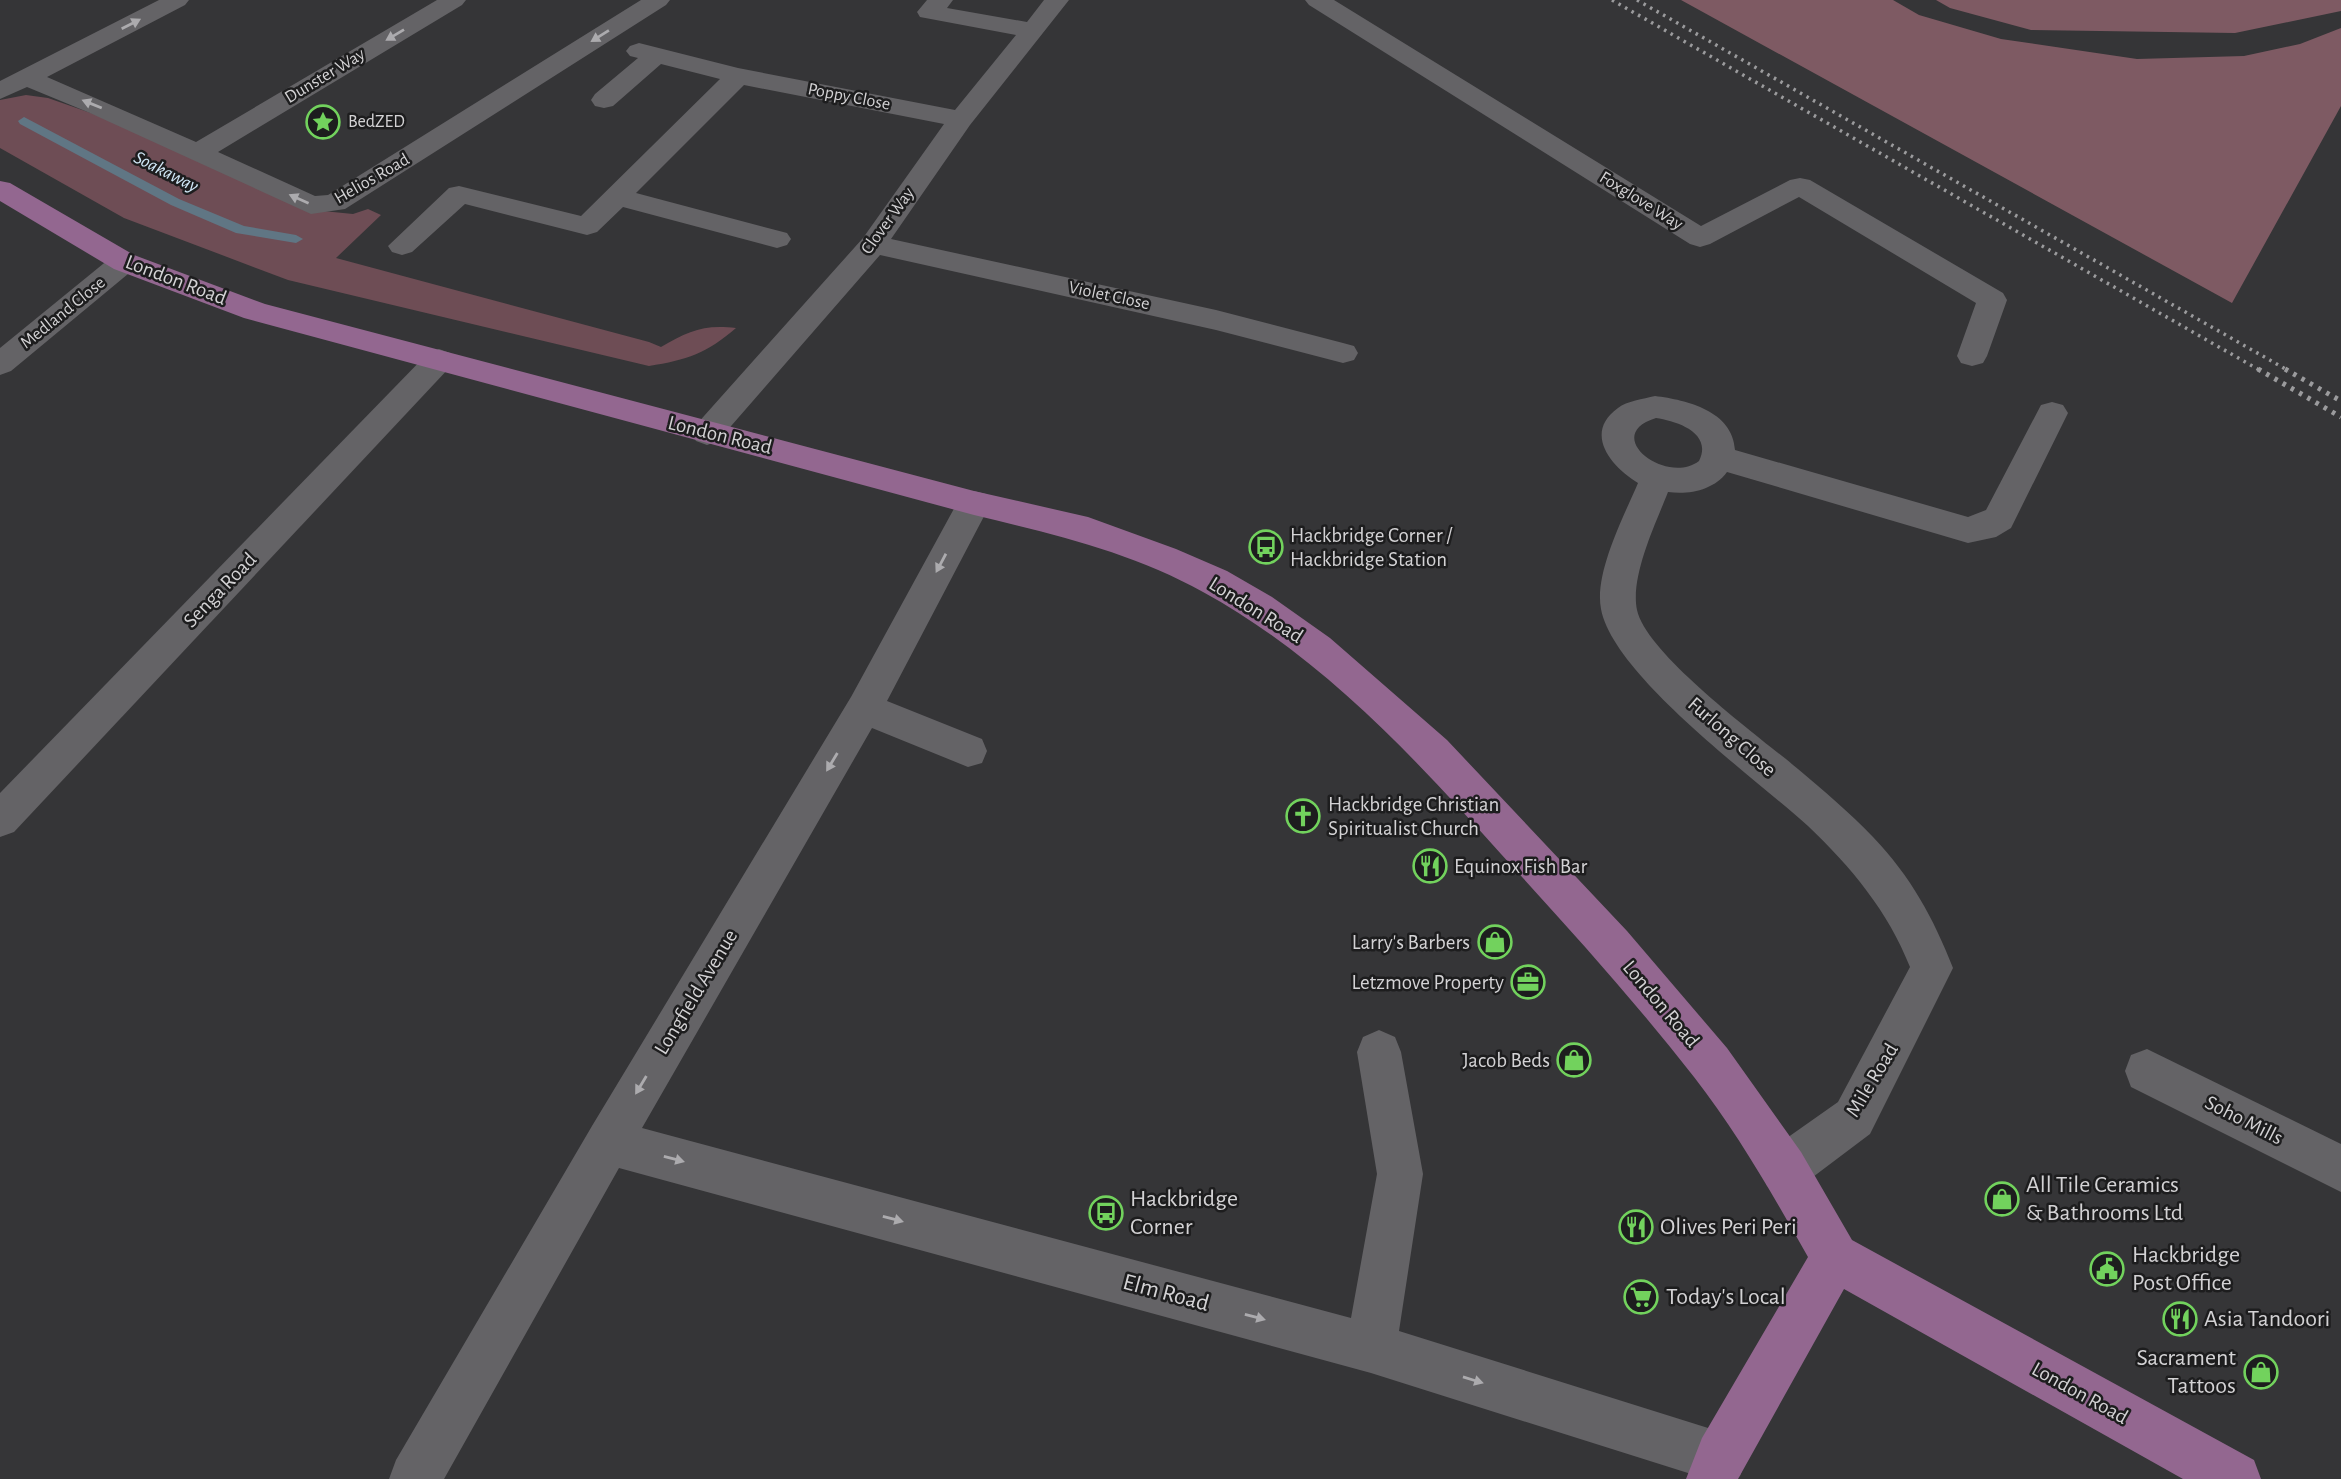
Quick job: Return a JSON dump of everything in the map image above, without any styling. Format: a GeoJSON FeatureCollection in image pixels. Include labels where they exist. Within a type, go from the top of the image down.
{"type":"FeatureCollection","features":[{"type":"Feature","properties":{"kind":"main road","name":"London Road"},"geometry":{"type":"LineString","coordinates":[[0,189],[124,262],[255,311],[707,433],[1088,530],[1164,558],[1259,607],[1317,648],[1433,752],[1603,935],[1711,1063],[1784,1169],[1835,1257],[2235,1479]]}},
{"type":"Feature","properties":{"kind":"main road"},"geometry":{"type":"LineString","coordinates":[[1716,1468],[1835,1257]]}},
{"type":"Feature","properties":{"kind":"street"},"geometry":{"type":"LineString","coordinates":[[0,91],[177,0]]}},
{"type":"Feature","properties":{"kind":"street","name":"Dunster Way"},"geometry":{"type":"LineString","coordinates":[[196,153],[454,0]]}},
{"type":"Feature","properties":{"kind":"street","name":"Helios Road"},"geometry":{"type":"LineString","coordinates":[[27,78],[99,107],[311,205],[335,203],[657,0]]}},
{"type":"Feature","properties":{"kind":"street"},"geometry":{"type":"LineString","coordinates":[[941,0],[929,12],[1031,30]]}},
{"type":"Feature","properties":{"kind":"street","name":"Clover Way"},"geometry":{"type":"LineString","coordinates":[[707,433],[873,244],[961,119],[1058,0]]}},
{"type":"Feature","properties":{"kind":"street","name":"Foxglove Way"},"geometry":{"type":"LineString","coordinates":[[1317,0],[1700,238],[1800,186],[1992,300],[1972,356]]}},
{"type":"Feature","properties":{"kind":"street","name":"Poppy Close"},"geometry":{"type":"LineString","coordinates":[[604,100],[648,54],[738,76],[961,119]]}},
{"type":"Feature","properties":{"kind":"street"},"geometry":{"type":"LineString","coordinates":[[402,246],[459,194],[587,226],[738,76]]}},
{"type":"Feature","properties":{"kind":"street"},"geometry":{"type":"LineString","coordinates":[[615,196],[777,239]]}},
{"type":"Feature","properties":{"kind":"street","name":"Violet Close"},"geometry":{"type":"LineString","coordinates":[[873,244],[1216,320],[1343,353]]}},
{"type":"Feature","properties":{"kind":"street","name":"Medland Close"},"geometry":{"type":"LineString","coordinates":[[0,364],[102,284],[124,262]]}},
{"type":"Feature","properties":{"kind":"street","name":"Senga Road"},"geometry":{"type":"LineString","coordinates":[[0,820],[439,360]]}},
{"type":"Feature","properties":{"kind":"street"},"geometry":{"type":"LineString","coordinates":[[1673,409],[1704,423],[1715,434],[1720,446],[1720,458],[1714,468],[1691,480],[1657,478],[1628,461],[1619,449],[1616,437],[1618,426],[1626,416],[1639,410],[1673,409]]}},
{"type":"Feature","properties":{"kind":"street"},"geometry":{"type":"LineString","coordinates":[[1720,458],[1968,530],[1984,528],[1999,519],[2053,413]]}},
{"type":"Feature","properties":{"kind":"street","name":"Furlong Close"},"geometry":{"type":"LineString","coordinates":[[1657,478],[1623,565],[1618,607],[1630,635],[1658,669],[1704,715],[1815,809],[1873,868],[1898,898],[1920,932],[1932,968]]}},
{"type":"Feature","properties":{"kind":"street","name":"Longfield Avenue"},"geometry":{"type":"LineString","coordinates":[[415,1479],[608,1142],[864,708],[974,503]]}},
{"type":"Feature","properties":{"kind":"street"},"geometry":{"type":"LineString","coordinates":[[864,708],[968,751]]}},
{"type":"Feature","properties":{"kind":"street","name":"Mile Road"},"geometry":{"type":"LineString","coordinates":[[1784,1169],[1854,1118],[1932,968]]}},
{"type":"Feature","properties":{"kind":"street"},"geometry":{"type":"LineString","coordinates":[[1371,1348],[1400,1174],[1379,1052]]}},
{"type":"Feature","properties":{"kind":"street","name":"Soho Mills"},"geometry":{"type":"LineString","coordinates":[[2147,1071],[2341,1169]]}},
{"type":"Feature","properties":{"kind":"street","name":"Elm Road"},"geometry":{"type":"LineString","coordinates":[[608,1142],[1371,1348],[1716,1468]]}},
{"type":"Feature","properties":{"kind":"shaded area"},"geometry":{"type":"Polygon","coordinates":[[[1681,0],[1893,0],[1919,15],[2001,39],[2137,59],[2244,56],[2300,44],[2341,28],[2341,106],[2232,303],[1681,0]]]}},
{"type":"Feature","properties":{"kind":"shaded area"},"geometry":{"type":"Polygon","coordinates":[[[1936,0],[2341,0],[2341,11],[2235,33],[2031,30],[1950,8],[1936,0]]]}},
{"type":"Feature","properties":{"kind":"shaded area"},"geometry":{"type":"Polygon","coordinates":[[[26,95],[48,98],[105,118],[313,210],[353,214],[368,209],[381,215],[336,258],[661,347],[697,330],[736,328],[716,344],[696,354],[649,366],[288,280],[124,218],[0,148],[0,100],[26,95]]]}},
{"type":"Feature","properties":{"kind":"waterway","name":"Soakaway"},"geometry":{"type":"LineString","coordinates":[[24,121],[175,202],[241,230],[296,239]]}},
{"type":"Feature","properties":{"kind":"railway"},"geometry":{"type":"LineString","coordinates":[[1612,0],[2261,371]]}},
{"type":"Feature","properties":{"kind":"railway"},"geometry":{"type":"LineString","coordinates":[[1637,0],[2289,371]]}},
{"type":"Feature","properties":{"kind":"railway"},"geometry":{"type":"LineString","coordinates":[[2258,369],[2341,417]]}},
{"type":"Feature","properties":{"kind":"railway"},"geometry":{"type":"LineString","coordinates":[[2285,369],[2341,401]]}},
{"type":"Feature","properties":{"kind":"place","name":"BedZED"},"geometry":{"type":"Point","coordinates":[323,122]}},
{"type":"Feature","properties":{"kind":"place","name":"Hackbridge Corner / Hackbridge Station"},"geometry":{"type":"Point","coordinates":[1266,547]}},
{"type":"Feature","properties":{"kind":"place","name":"Hackbridge Christian Spiritualist Church"},"geometry":{"type":"Point","coordinates":[1303,816]}},
{"type":"Feature","properties":{"kind":"place","name":"Equinox Fish Bar"},"geometry":{"type":"Point","coordinates":[1430,866]}},
{"type":"Feature","properties":{"kind":"place","name":"Larry's Barbers"},"geometry":{"type":"Point","coordinates":[1495,942]}},
{"type":"Feature","properties":{"kind":"place","name":"Letzmove Property"},"geometry":{"type":"Point","coordinates":[1528,982]}},
{"type":"Feature","properties":{"kind":"place","name":"Jacob Beds"},"geometry":{"type":"Point","coordinates":[1574,1060]}},
{"type":"Feature","properties":{"kind":"place","name":"All Tile Ceramics & Bathrooms Ltd"},"geometry":{"type":"Point","coordinates":[2002,1199]}},
{"type":"Feature","properties":{"kind":"place","name":"Hackbridge Corner"},"geometry":{"type":"Point","coordinates":[1106,1213]}},
{"type":"Feature","properties":{"kind":"place","name":"Olives Peri Peri"},"geometry":{"type":"Point","coordinates":[1636,1227]}},
{"type":"Feature","properties":{"kind":"place","name":"Hackbridge Post Office"},"geometry":{"type":"Point","coordinates":[2107,1269]}},
{"type":"Feature","properties":{"kind":"place","name":"Today's Local"},"geometry":{"type":"Point","coordinates":[1641,1297]}},
{"type":"Feature","properties":{"kind":"place","name":"Asia Tandoori"},"geometry":{"type":"Point","coordinates":[2180,1319]}},
{"type":"Feature","properties":{"kind":"place","name":"Sacrament Tattoos"},"geometry":{"type":"Point","coordinates":[2261,1372]}}]}
